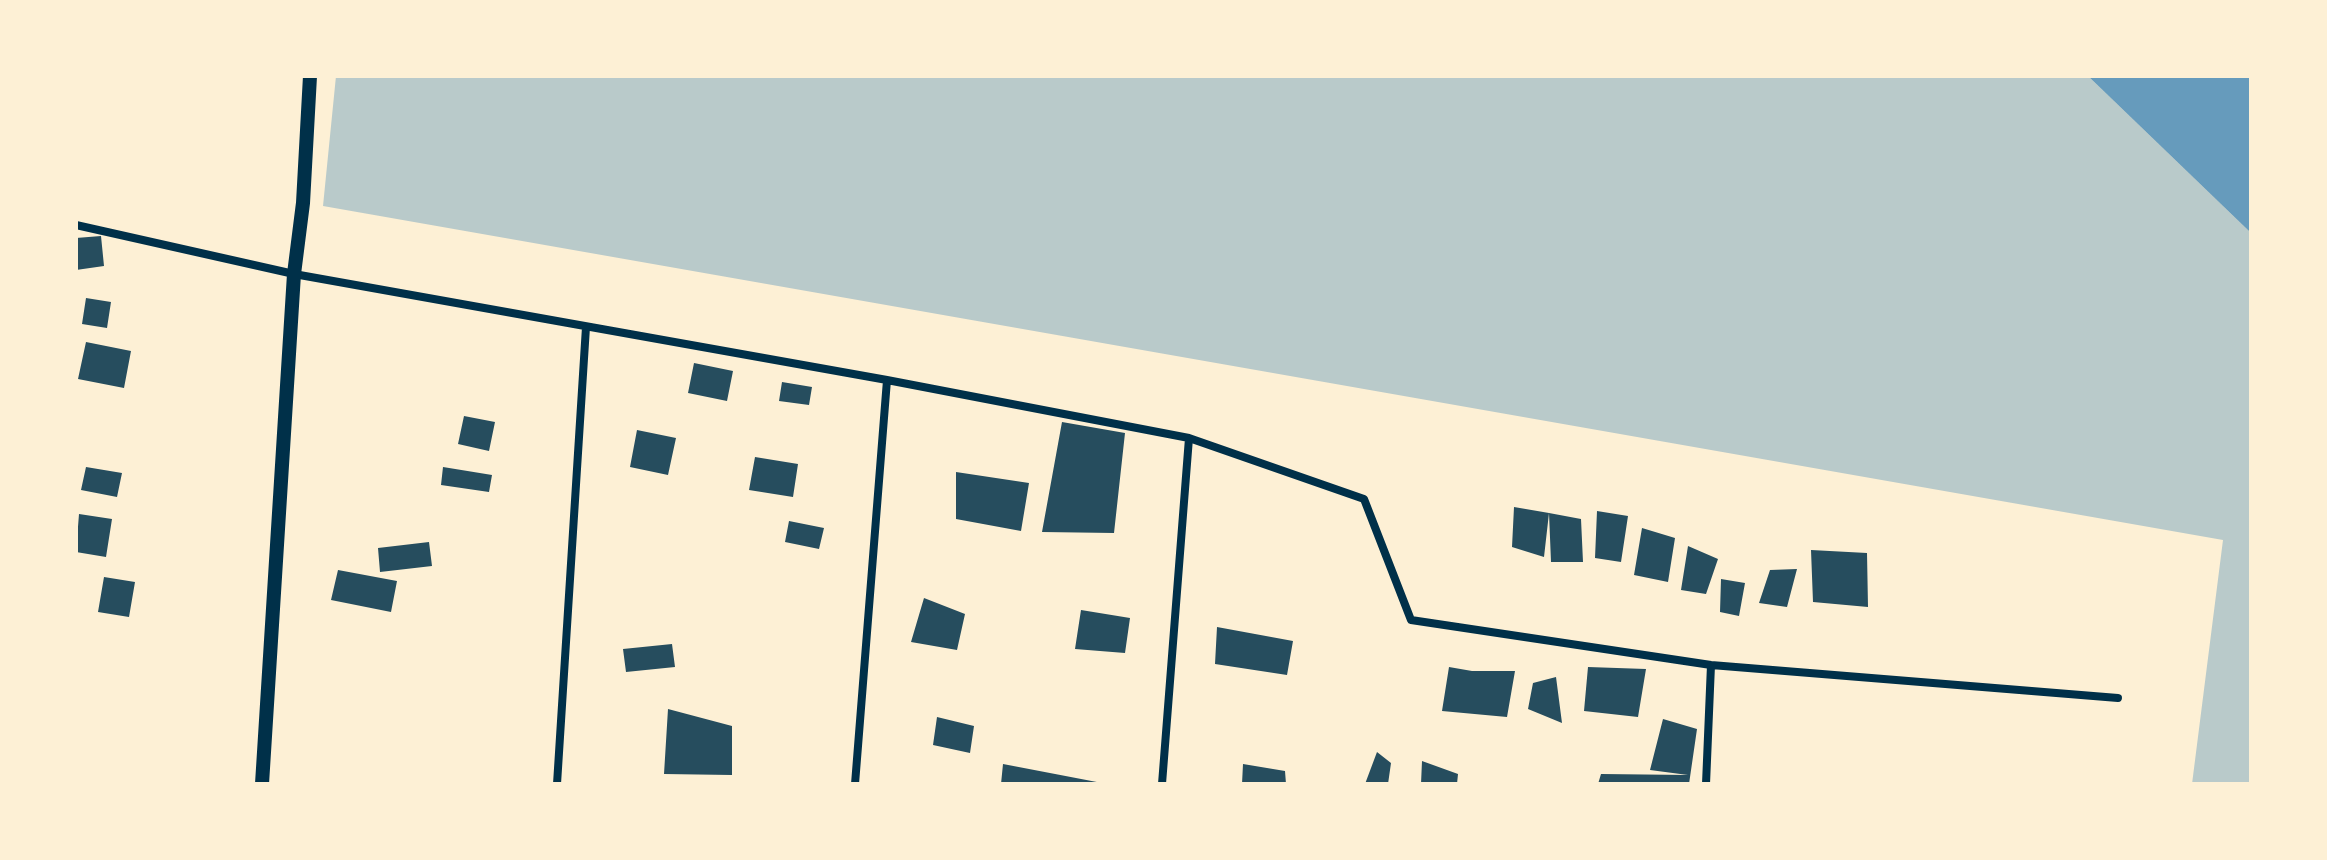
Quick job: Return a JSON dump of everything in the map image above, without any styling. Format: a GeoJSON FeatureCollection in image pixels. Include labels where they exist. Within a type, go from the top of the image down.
{"type":"FeatureCollection","features":[{"type":"Feature","properties":{"kind":"street"},"geometry":{"type":"LineString","coordinates":[[262,784],[294,274],[303,203],[310,76]]}},
{"type":"Feature","properties":{"kind":"street"},"geometry":{"type":"LineString","coordinates":[[76,225],[294,274],[887,380],[1189,438],[1364,499],[1411,620],[1711,665],[2118,698]]}},
{"type":"Feature","properties":{"kind":"street"},"geometry":{"type":"LineString","coordinates":[[557,784],[586,327]]}},
{"type":"Feature","properties":{"kind":"street"},"geometry":{"type":"LineString","coordinates":[[855,784],[887,380]]}},
{"type":"Feature","properties":{"kind":"street"},"geometry":{"type":"LineString","coordinates":[[1162,784],[1189,438]]}},
{"type":"Feature","properties":{"kind":"street"},"geometry":{"type":"LineString","coordinates":[[1706,784],[1711,665]]}},
{"type":"Feature","properties":{"kind":"shaded area"},"geometry":{"type":"Polygon","coordinates":[[[336,76],[2088,76],[2251,233],[2251,784],[2192,784],[2223,540],[323,206],[336,76]]]}},
{"type":"Feature","properties":{"kind":"water"},"geometry":{"type":"Polygon","coordinates":[[[2088,76],[2251,76],[2251,233],[2088,76]]]}},
{"type":"Feature","properties":{"kind":"building"},"geometry":{"type":"Polygon","coordinates":[[[101,236],[104,266],[76,270],[76,238],[101,236]]]}},
{"type":"Feature","properties":{"kind":"building"},"geometry":{"type":"Polygon","coordinates":[[[86,298],[111,302],[107,328],[82,324],[86,298]]]}},
{"type":"Feature","properties":{"kind":"building"},"geometry":{"type":"Polygon","coordinates":[[[86,342],[131,351],[124,388],[78,379],[86,342]]]}},
{"type":"Feature","properties":{"kind":"building"},"geometry":{"type":"Polygon","coordinates":[[[694,363],[733,371],[727,401],[688,393],[694,363]]]}},
{"type":"Feature","properties":{"kind":"building"},"geometry":{"type":"Polygon","coordinates":[[[782,382],[812,387],[809,405],[779,401],[782,382]]]}},
{"type":"Feature","properties":{"kind":"building"},"geometry":{"type":"Polygon","coordinates":[[[464,416],[495,422],[489,451],[458,444],[464,416]]]}},
{"type":"Feature","properties":{"kind":"building"},"geometry":{"type":"Polygon","coordinates":[[[1062,422],[1125,433],[1114,533],[1042,532],[1062,422]]]}},
{"type":"Feature","properties":{"kind":"building"},"geometry":{"type":"Polygon","coordinates":[[[637,430],[676,438],[668,475],[630,467],[637,430]]]}},
{"type":"Feature","properties":{"kind":"building"},"geometry":{"type":"Polygon","coordinates":[[[755,457],[798,464],[793,497],[749,490],[755,457]]]}},
{"type":"Feature","properties":{"kind":"building"},"geometry":{"type":"Polygon","coordinates":[[[86,467],[122,473],[117,497],[81,490],[86,467]]]}},
{"type":"Feature","properties":{"kind":"building"},"geometry":{"type":"Polygon","coordinates":[[[443,467],[492,475],[489,492],[441,485],[443,467]]]}},
{"type":"Feature","properties":{"kind":"building"},"geometry":{"type":"Polygon","coordinates":[[[956,472],[1029,483],[1021,531],[956,519],[956,472]]]}},
{"type":"Feature","properties":{"kind":"building"},"geometry":{"type":"Polygon","coordinates":[[[1514,507],[1549,513],[1544,557],[1512,547],[1514,507]]]}},
{"type":"Feature","properties":{"kind":"building"},"geometry":{"type":"Polygon","coordinates":[[[1597,511],[1628,516],[1621,562],[1595,558],[1597,511]]]}},
{"type":"Feature","properties":{"kind":"building"},"geometry":{"type":"Polygon","coordinates":[[[1549,513],[1581,519],[1583,562],[1551,562],[1549,513]]]}},
{"type":"Feature","properties":{"kind":"building"},"geometry":{"type":"Polygon","coordinates":[[[79,514],[112,519],[106,557],[76,552],[79,514]]]}},
{"type":"Feature","properties":{"kind":"building"},"geometry":{"type":"Polygon","coordinates":[[[789,521],[824,528],[819,549],[785,542],[789,521]]]}},
{"type":"Feature","properties":{"kind":"building"},"geometry":{"type":"Polygon","coordinates":[[[1642,528],[1675,538],[1668,582],[1634,575],[1642,528]]]}},
{"type":"Feature","properties":{"kind":"building"},"geometry":{"type":"Polygon","coordinates":[[[429,542],[432,566],[380,572],[378,548],[429,542]]]}},
{"type":"Feature","properties":{"kind":"building"},"geometry":{"type":"Polygon","coordinates":[[[1688,546],[1718,559],[1706,594],[1681,590],[1688,546]]]}},
{"type":"Feature","properties":{"kind":"building"},"geometry":{"type":"Polygon","coordinates":[[[1811,550],[1867,553],[1868,607],[1813,602],[1811,550]]]}},
{"type":"Feature","properties":{"kind":"building"},"geometry":{"type":"Polygon","coordinates":[[[1797,569],[1787,607],[1759,603],[1770,570],[1797,569]]]}},
{"type":"Feature","properties":{"kind":"building"},"geometry":{"type":"Polygon","coordinates":[[[338,570],[397,581],[391,612],[331,600],[338,570]]]}},
{"type":"Feature","properties":{"kind":"building"},"geometry":{"type":"Polygon","coordinates":[[[104,577],[135,582],[129,617],[98,612],[104,577]]]}},
{"type":"Feature","properties":{"kind":"building"},"geometry":{"type":"Polygon","coordinates":[[[1721,579],[1745,583],[1739,616],[1720,612],[1721,579]]]}},
{"type":"Feature","properties":{"kind":"building"},"geometry":{"type":"Polygon","coordinates":[[[924,598],[965,614],[957,650],[911,642],[924,598]]]}},
{"type":"Feature","properties":{"kind":"building"},"geometry":{"type":"Polygon","coordinates":[[[1081,610],[1130,618],[1125,653],[1075,649],[1081,610]]]}},
{"type":"Feature","properties":{"kind":"building"},"geometry":{"type":"Polygon","coordinates":[[[1217,627],[1293,641],[1287,675],[1215,664],[1217,627]]]}},
{"type":"Feature","properties":{"kind":"building"},"geometry":{"type":"Polygon","coordinates":[[[672,644],[675,667],[626,672],[623,649],[672,644]]]}},
{"type":"Feature","properties":{"kind":"building"},"geometry":{"type":"Polygon","coordinates":[[[1449,667],[1472,671],[1515,671],[1507,717],[1442,711],[1449,667]]]}},
{"type":"Feature","properties":{"kind":"building"},"geometry":{"type":"Polygon","coordinates":[[[1588,667],[1646,669],[1638,717],[1584,711],[1588,667]]]}},
{"type":"Feature","properties":{"kind":"building"},"geometry":{"type":"Polygon","coordinates":[[[1556,677],[1562,723],[1528,709],[1533,683],[1556,677]]]}},
{"type":"Feature","properties":{"kind":"building"},"geometry":{"type":"Polygon","coordinates":[[[668,709],[732,726],[732,775],[664,774],[668,709]]]}},
{"type":"Feature","properties":{"kind":"building"},"geometry":{"type":"Polygon","coordinates":[[[937,717],[974,726],[970,753],[933,745],[937,717]]]}},
{"type":"Feature","properties":{"kind":"building"},"geometry":{"type":"Polygon","coordinates":[[[1663,719],[1697,729],[1689,784],[1598,784],[1601,774],[1688,775],[1650,770],[1663,719]]]}},
{"type":"Feature","properties":{"kind":"building"},"geometry":{"type":"Polygon","coordinates":[[[1377,752],[1391,763],[1388,784],[1365,784],[1377,752]]]}},
{"type":"Feature","properties":{"kind":"building"},"geometry":{"type":"Polygon","coordinates":[[[1422,761],[1458,774],[1457,784],[1421,784],[1422,761]]]}},
{"type":"Feature","properties":{"kind":"building"},"geometry":{"type":"Polygon","coordinates":[[[1003,764],[1102,783],[1102,784],[1001,784],[1003,764]]]}},
{"type":"Feature","properties":{"kind":"building"},"geometry":{"type":"Polygon","coordinates":[[[1243,764],[1285,771],[1286,784],[1242,784],[1243,764]]]}}]}
